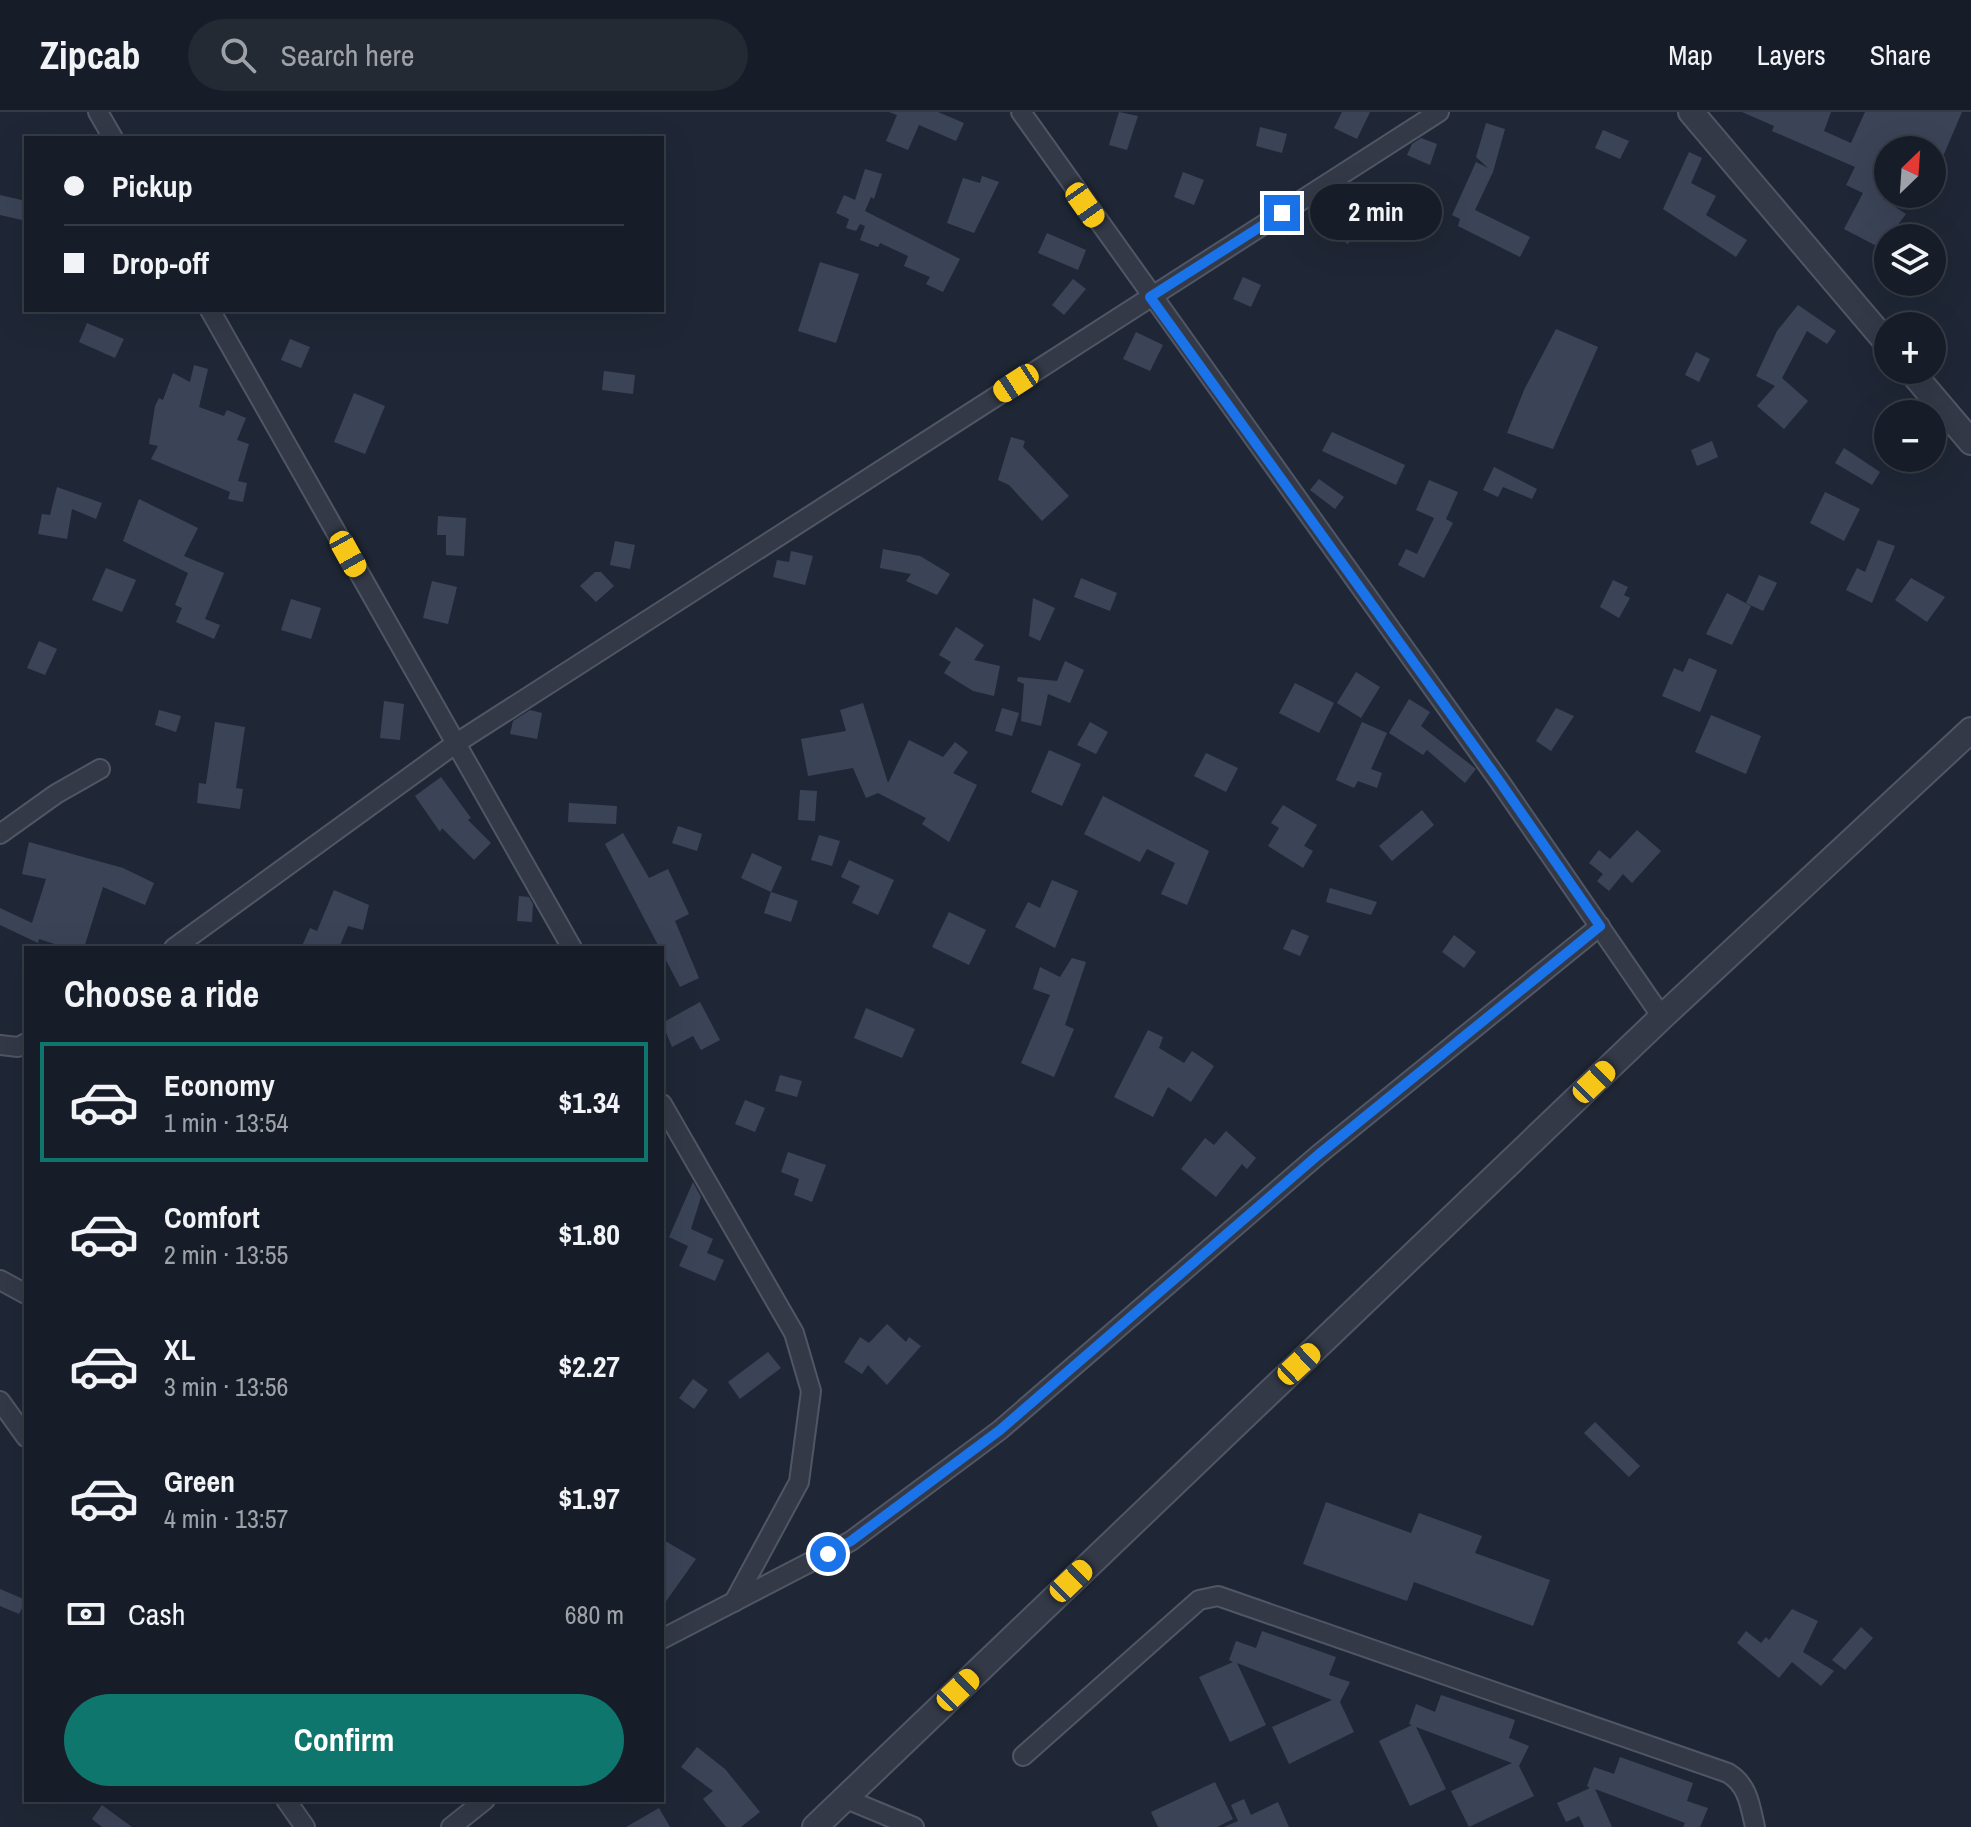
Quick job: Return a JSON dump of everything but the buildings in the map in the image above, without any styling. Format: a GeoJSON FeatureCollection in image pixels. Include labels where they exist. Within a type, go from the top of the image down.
{"type":"FeatureCollection","features":[{"type":"Feature","properties":{"kind":"street"},"geometry":{"type":"LineString","coordinates":[[98,112],[112,136]]}},
{"type":"Feature","properties":{"kind":"street"},"geometry":{"type":"LineString","coordinates":[[1021,112],[1150,297],[1500,782],[1662,1017]]}},
{"type":"Feature","properties":{"kind":"street"},"geometry":{"type":"LineString","coordinates":[[177,946],[455,744],[1439,112]]}},
{"type":"Feature","properties":{"kind":"street"},"geometry":{"type":"LineString","coordinates":[[1691,112],[1874,328]]}},
{"type":"Feature","properties":{"kind":"street"},"geometry":{"type":"LineString","coordinates":[[211,312],[571,946]]}},
{"type":"Feature","properties":{"kind":"street"},"geometry":{"type":"LineString","coordinates":[[1922,384],[1971,442]]}},
{"type":"Feature","properties":{"kind":"street"},"geometry":{"type":"LineString","coordinates":[[815,1827],[1662,1017],[1971,730]]}},
{"type":"Feature","properties":{"kind":"street"},"geometry":{"type":"LineString","coordinates":[[0,834],[56,794],[100,769]]}},
{"type":"Feature","properties":{"kind":"street"},"geometry":{"type":"LineString","coordinates":[[664,1638],[851,1541],[1000,1430],[1318,1155],[1600,926]]}},
{"type":"Feature","properties":{"kind":"street"},"geometry":{"type":"LineString","coordinates":[[0,1045],[18,1047],[24,1044]]}},
{"type":"Feature","properties":{"kind":"street"},"geometry":{"type":"LineString","coordinates":[[664,1107],[794,1333],[811,1391],[799,1482],[734,1602]]}},
{"type":"Feature","properties":{"kind":"street"},"geometry":{"type":"LineString","coordinates":[[0,1280],[24,1293]]}},
{"type":"Feature","properties":{"kind":"street"},"geometry":{"type":"LineString","coordinates":[[0,1401],[24,1434]]}},
{"type":"Feature","properties":{"kind":"street"},"geometry":{"type":"LineString","coordinates":[[1023,1756],[1199,1600],[1218,1596],[1728,1773],[1740,1780],[1746,1791],[1755,1827]]}},
{"type":"Feature","properties":{"kind":"street"},"geometry":{"type":"LineString","coordinates":[[844,1798],[914,1827]]}},
{"type":"Feature","properties":{"kind":"street"},"geometry":{"type":"LineString","coordinates":[[287,1802],[305,1827]]}},
{"type":"Feature","properties":{"kind":"street"},"geometry":{"type":"LineString","coordinates":[[451,1827],[482,1802]]}},
{"type":"Feature","properties":{"kind":"route"},"geometry":{"type":"LineString","coordinates":[[828,1554],[851,1541],[1000,1430],[1318,1155],[1600,926],[1500,782],[1150,297],[1282,213]]}}]}
